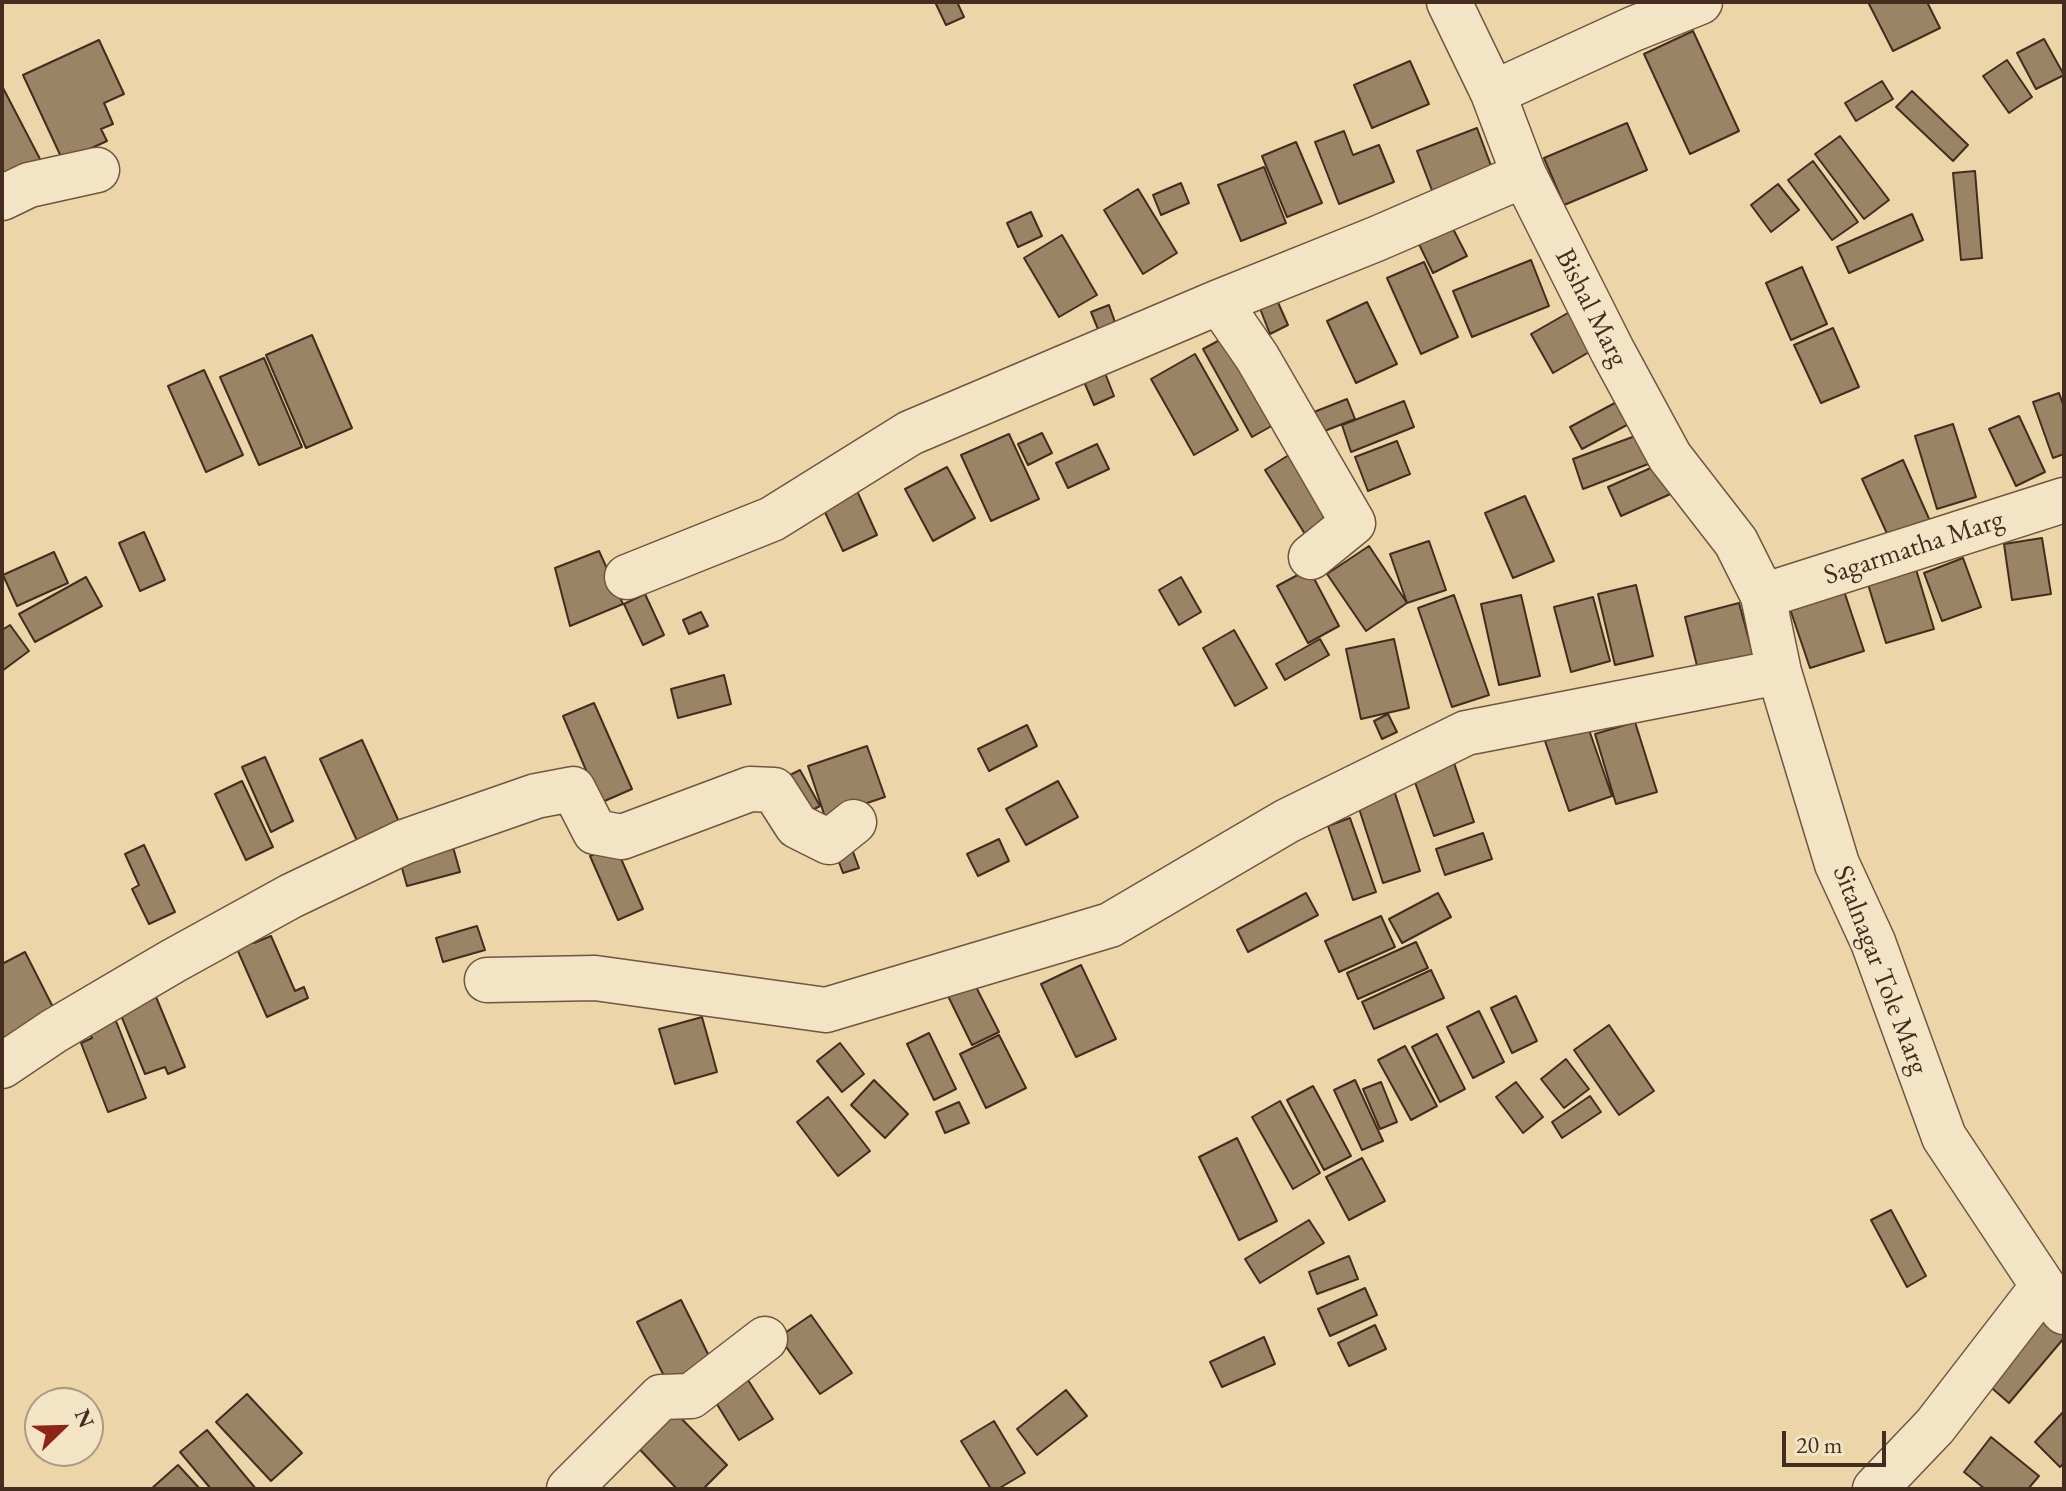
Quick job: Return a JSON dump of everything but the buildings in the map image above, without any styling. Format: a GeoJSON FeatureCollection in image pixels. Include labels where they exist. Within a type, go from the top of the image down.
{"type":"FeatureCollection","features":[{"type":"Feature","properties":{"kind":"street","name":"Bishal Marg"},"geometry":{"type":"LineString","coordinates":[[1449,2],[1493,93],[1524,175],[1612,350],[1670,457],[1736,542],[1763,596]]}},
{"type":"Feature","properties":{"kind":"street"},"geometry":{"type":"LineString","coordinates":[[1493,93],[1700,2]]}},
{"type":"Feature","properties":{"kind":"street"},"geometry":{"type":"LineString","coordinates":[[2,198],[29,185],[97,170]]}},
{"type":"Feature","properties":{"kind":"street"},"geometry":{"type":"LineString","coordinates":[[627,577],[772,519],[910,433],[1524,175]]}},
{"type":"Feature","properties":{"kind":"street"},"geometry":{"type":"LineString","coordinates":[[1219,302],[1257,357],[1353,523],[1311,557]]}},
{"type":"Feature","properties":{"kind":"street","name":"Sagarmatha Marg"},"geometry":{"type":"LineString","coordinates":[[1763,596],[2064,500]]}},
{"type":"Feature","properties":{"kind":"street","name":"Sitalnagar Tole Marg"},"geometry":{"type":"LineString","coordinates":[[1763,596],[1779,672],[1837,864],[1873,942],[1944,1137],[2053,1299]]}},
{"type":"Feature","properties":{"kind":"street"},"geometry":{"type":"LineString","coordinates":[[487,980],[595,978],[826,1010],[1110,925],[1287,821],[1466,733],[1779,672]]}},
{"type":"Feature","properties":{"kind":"street"},"geometry":{"type":"LineString","coordinates":[[2,1066],[67,1023],[291,896],[404,842],[536,796],[573,789],[595,832],[622,837],[750,789],[774,790],[797,826],[829,842],[854,822]]}},
{"type":"Feature","properties":{"kind":"street"},"geometry":{"type":"LineString","coordinates":[[1875,1489],[2053,1299]]}},
{"type":"Feature","properties":{"kind":"street"},"geometry":{"type":"LineString","coordinates":[[569,1489],[661,1397],[691,1396],[765,1339]]}}]}
